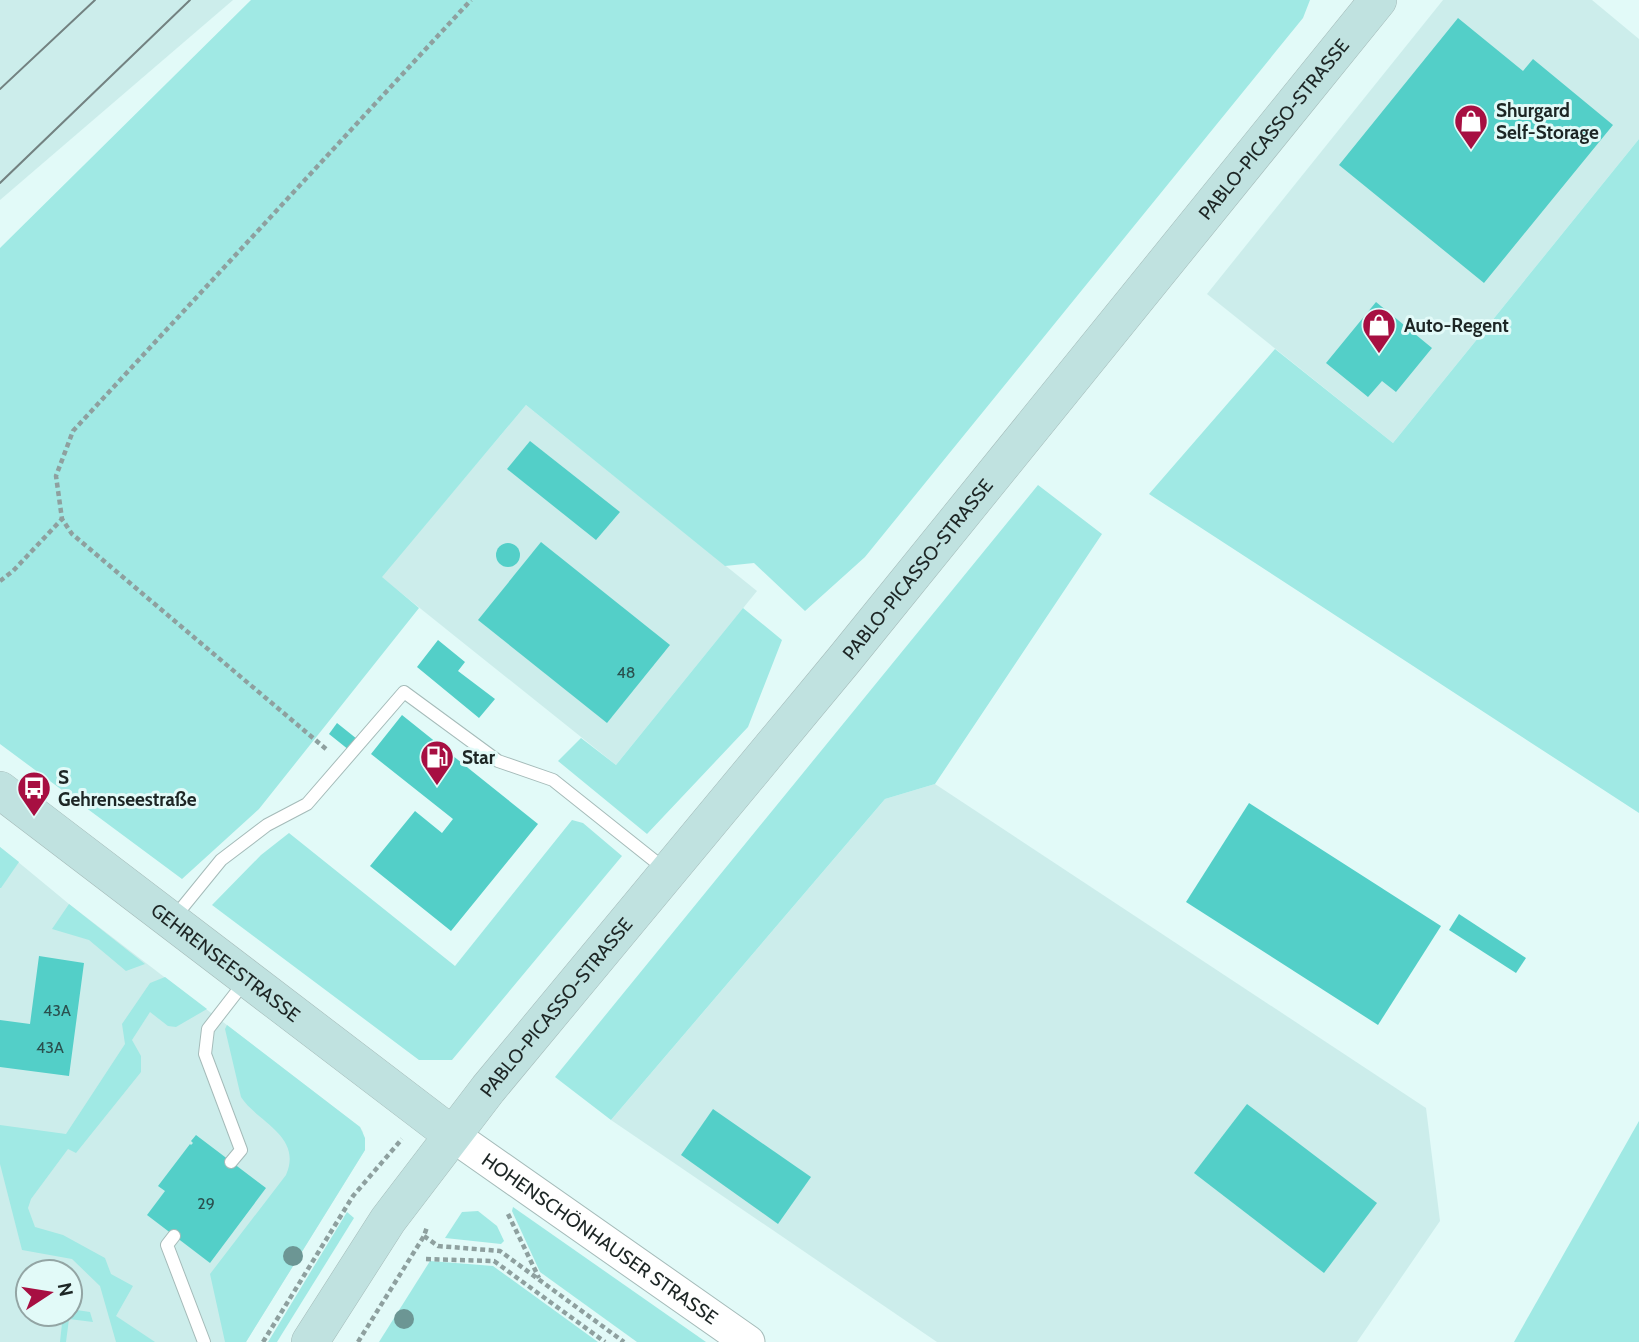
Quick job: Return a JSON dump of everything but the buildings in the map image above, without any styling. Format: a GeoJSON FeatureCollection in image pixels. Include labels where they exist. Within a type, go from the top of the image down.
{"type":"FeatureCollection","features":[{"type":"Feature","properties":{"kind":"main road","name":"PABLO-PICASSO-STRASSE"},"geometry":{"type":"LineString","coordinates":[[310,1342],[388,1220],[452,1134],[843,662],[1378,0]]}},
{"type":"Feature","properties":{"kind":"main road","name":"GEHRENSEESTRASSE"},"geometry":{"type":"LineString","coordinates":[[0,790],[246,980],[452,1134]]}},
{"type":"Feature","properties":{"kind":"street","name":"HOHENSCHÖNHAUSER STRASSE"},"geometry":{"type":"LineString","coordinates":[[452,1134],[748,1342]]}},
{"type":"Feature","properties":{"kind":"lane"},"geometry":{"type":"LineString","coordinates":[[171,921],[221,860],[267,825],[307,804],[404,692],[498,761],[553,780],[669,872]]}},
{"type":"Feature","properties":{"kind":"lane"},"geometry":{"type":"LineString","coordinates":[[231,1162],[241,1150],[205,1055],[208,1029],[246,980]]}},
{"type":"Feature","properties":{"kind":"lane"},"geometry":{"type":"LineString","coordinates":[[174,1236],[167,1245],[204,1342]]}},
{"type":"Feature","properties":{"kind":"path"},"geometry":{"type":"LineString","coordinates":[[342,763],[72,534],[62,519],[56,475],[74,431],[471,0]]}},
{"type":"Feature","properties":{"kind":"path"},"geometry":{"type":"LineString","coordinates":[[0,581],[13,571],[62,519]]}},
{"type":"Feature","properties":{"kind":"path"},"geometry":{"type":"LineString","coordinates":[[263,1342],[353,1196],[386,1157]]}},
{"type":"Feature","properties":{"kind":"path"},"geometry":{"type":"LineString","coordinates":[[505,1208],[539,1279]]}},
{"type":"Feature","properties":{"kind":"path"},"geometry":{"type":"LineString","coordinates":[[358,1342],[424,1237],[438,1246],[500,1251],[624,1342]]}},
{"type":"Feature","properties":{"kind":"path"},"geometry":{"type":"LineString","coordinates":[[426,1259],[494,1261],[605,1342]]}},
{"type":"Feature","properties":{"kind":"shaded area"},"geometry":{"type":"Polygon","coordinates":[[[0,0],[233,0],[0,200],[0,0]]]}},
{"type":"Feature","properties":{"kind":"shaded area"},"geometry":{"type":"Polygon","coordinates":[[[251,0],[1310,0],[1303,18],[865,557],[805,611],[754,563],[725,566],[526,405],[382,577],[419,608],[259,809],[182,879],[0,744],[0,248],[251,0]]]}},
{"type":"Feature","properties":{"kind":"shaded area"},"geometry":{"type":"Polygon","coordinates":[[[1443,0],[1592,0],[1639,39],[1639,139],[1393,443],[1207,294],[1443,0]]]}},
{"type":"Feature","properties":{"kind":"shaded area"},"geometry":{"type":"Polygon","coordinates":[[[1639,139],[1639,813],[1149,494],[1275,349],[1393,443],[1639,139]]]}},
{"type":"Feature","properties":{"kind":"shaded area"},"geometry":{"type":"Polygon","coordinates":[[[526,405],[757,591],[616,765],[381,577],[526,405]]]}},
{"type":"Feature","properties":{"kind":"shaded area"},"geometry":{"type":"Polygon","coordinates":[[[1038,485],[1102,534],[935,784],[885,799],[611,1120],[555,1077],[1038,485]]]}},
{"type":"Feature","properties":{"kind":"shaded area"},"geometry":{"type":"Polygon","coordinates":[[[743,608],[782,640],[748,727],[647,834],[558,761],[581,738],[616,765],[743,608]]]}},
{"type":"Feature","properties":{"kind":"shaded area"},"geometry":{"type":"Polygon","coordinates":[[[935,784],[1426,1108],[1440,1221],[1357,1342],[937,1342],[611,1120],[885,799],[935,784]]]}},
{"type":"Feature","properties":{"kind":"shaded area"},"geometry":{"type":"Polygon","coordinates":[[[572,820],[583,823],[622,856],[452,1060],[419,1060],[212,905],[261,855],[289,833],[455,966],[572,820]]]}},
{"type":"Feature","properties":{"kind":"shaded area"},"geometry":{"type":"Polygon","coordinates":[[[0,847],[69,904],[360,1127],[363,1132],[365,1150],[246,1342],[0,1342],[0,847]]]}},
{"type":"Feature","properties":{"kind":"shaded area"},"geometry":{"type":"Polygon","coordinates":[[[0,847],[19,862],[1,888],[0,888],[0,847]]]}},
{"type":"Feature","properties":{"kind":"shaded area"},"geometry":{"type":"Polygon","coordinates":[[[69,904],[145,964],[126,971],[89,940],[52,929],[69,904]]]}},
{"type":"Feature","properties":{"kind":"shaded area"},"geometry":{"type":"Polygon","coordinates":[[[165,977],[207,1009],[176,1027],[168,1026],[150,1012],[132,1040],[141,1056],[141,1072],[76,1153],[68,1149],[31,1199],[28,1208],[35,1227],[63,1235],[105,1258],[111,1274],[133,1286],[116,1316],[155,1342],[116,1342],[100,1286],[84,1271],[84,1258],[66,1258],[22,1250],[0,1164],[0,1125],[66,1134],[125,1044],[122,1024],[150,983],[165,977]]]}},
{"type":"Feature","properties":{"kind":"shaded area"},"geometry":{"type":"Polygon","coordinates":[[[227,1025],[360,1127],[365,1138],[365,1150],[246,1342],[225,1342],[210,1274],[286,1175],[290,1161],[283,1140],[241,1097],[225,1029],[227,1025]]]}},
{"type":"Feature","properties":{"kind":"shaded area"},"geometry":{"type":"Polygon","coordinates":[[[1639,1121],[1639,1342],[1514,1342],[1639,1121]]]}},
{"type":"Feature","properties":{"kind":"shaded area"},"geometry":{"type":"Polygon","coordinates":[[[513,1207],[706,1342],[637,1342],[540,1272],[512,1211],[513,1207]]]}},
{"type":"Feature","properties":{"kind":"shaded area"},"geometry":{"type":"Polygon","coordinates":[[[478,1211],[497,1226],[504,1241],[501,1244],[445,1238],[462,1212],[478,1211]]]}},
{"type":"Feature","properties":{"kind":"shaded area"},"geometry":{"type":"Polygon","coordinates":[[[347,1212],[354,1218],[277,1342],[268,1342],[347,1212]]]}},
{"type":"Feature","properties":{"kind":"shaded area"},"geometry":{"type":"Polygon","coordinates":[[[430,1261],[493,1266],[598,1342],[379,1342],[430,1261]]]}},
{"type":"Feature","properties":{"kind":"shaded area"},"geometry":{"type":"Polygon","coordinates":[[[84,1311],[90,1312],[93,1322],[84,1321],[84,1311]]]}},
{"type":"Feature","properties":{"kind":"shaded area"},"geometry":{"type":"Polygon","coordinates":[[[62,1328],[68,1328],[66,1342],[60,1342],[62,1328]]]}},
{"type":"Feature","properties":{"kind":"tram line"},"geometry":{"type":"LineString","coordinates":[[0,89],[95,0]]}},
{"type":"Feature","properties":{"kind":"tram line"},"geometry":{"type":"LineString","coordinates":[[0,183],[190,0]]}},
{"type":"Feature","properties":{"kind":"place","name":"Shurgard Self-Storage"},"geometry":{"type":"Point","coordinates":[1471,151]}},
{"type":"Feature","properties":{"kind":"place","name":"Auto-Regent"},"geometry":{"type":"Point","coordinates":[1379,355]}},
{"type":"Feature","properties":{"kind":"place","name":"Star"},"geometry":{"type":"Point","coordinates":[437,787]}},
{"type":"Feature","properties":{"kind":"place","name":"S Gehrenseestraße"},"geometry":{"type":"Point","coordinates":[34,818]}}]}
